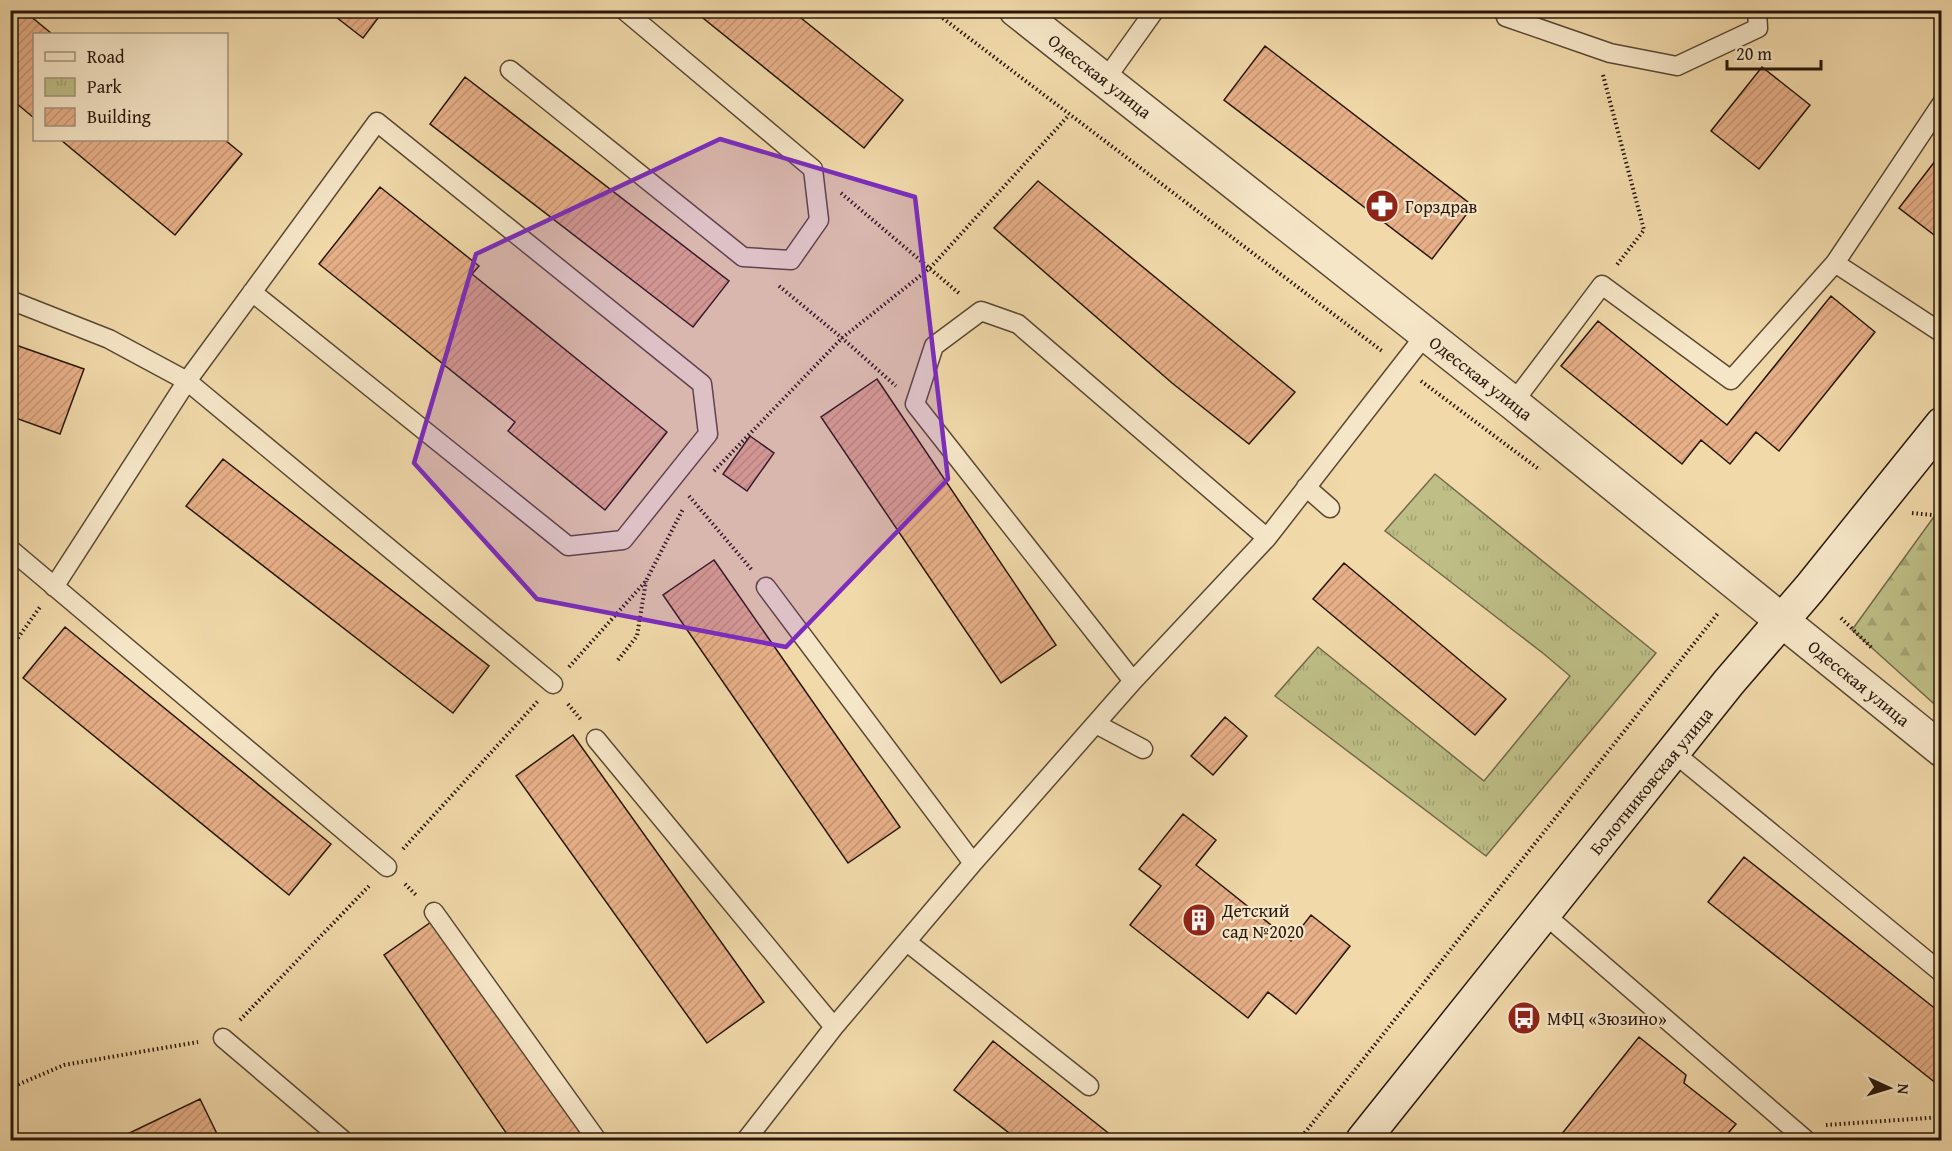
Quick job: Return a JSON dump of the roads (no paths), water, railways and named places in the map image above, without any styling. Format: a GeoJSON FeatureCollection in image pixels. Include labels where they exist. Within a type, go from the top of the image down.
{"type":"FeatureCollection","features":[{"type":"Feature","properties":{"kind":"street","name":"Одесская улица"},"geometry":{"type":"LineString","coordinates":[[1016,10],[1513,403],[1941,750]]}},
{"type":"Feature","properties":{"kind":"street","name":"Болотниковская улица"},"geometry":{"type":"LineString","coordinates":[[1363,1140],[1673,752],[1810,588],[1941,424]]}},
{"type":"Feature","properties":{"kind":"lane"},"geometry":{"type":"LineString","coordinates":[[510,70],[743,257],[791,260],[819,220],[813,169],[624,10]]}},
{"type":"Feature","properties":{"kind":"lane"},"geometry":{"type":"LineString","coordinates":[[1105,80],[1155,10]]}},
{"type":"Feature","properties":{"kind":"lane"},"geometry":{"type":"LineString","coordinates":[[1504,10],[1506,17],[1610,52],[1677,66],[1758,28],[1757,10]]}},
{"type":"Feature","properties":{"kind":"lane"},"geometry":{"type":"LineString","coordinates":[[1513,403],[1602,285],[1731,380],[1835,263],[1941,103]]}},
{"type":"Feature","properties":{"kind":"lane"},"geometry":{"type":"LineString","coordinates":[[54,587],[187,381],[252,292],[377,122],[702,384],[708,434],[623,540],[568,546],[252,292]]}},
{"type":"Feature","properties":{"kind":"lane"},"geometry":{"type":"LineString","coordinates":[[1835,263],[1941,333]]}},
{"type":"Feature","properties":{"kind":"lane"},"geometry":{"type":"LineString","coordinates":[[10,300],[109,339],[187,381],[553,684]]}},
{"type":"Feature","properties":{"kind":"lane"},"geometry":{"type":"LineString","coordinates":[[1133,681],[915,404],[934,346],[981,311],[1018,324],[1267,537]]}},
{"type":"Feature","properties":{"kind":"lane"},"geometry":{"type":"LineString","coordinates":[[746,1140],[834,1027],[973,863],[1133,681],[1267,537],[1426,334]]}},
{"type":"Feature","properties":{"kind":"lane"},"geometry":{"type":"LineString","coordinates":[[1306,487],[1330,508]]}},
{"type":"Feature","properties":{"kind":"lane"},"geometry":{"type":"LineString","coordinates":[[10,549],[387,867]]}},
{"type":"Feature","properties":{"kind":"lane"},"geometry":{"type":"LineString","coordinates":[[766,587],[973,863]]}},
{"type":"Feature","properties":{"kind":"lane"},"geometry":{"type":"LineString","coordinates":[[1096,724],[1143,749]]}},
{"type":"Feature","properties":{"kind":"lane"},"geometry":{"type":"LineString","coordinates":[[596,739],[834,1027]]}},
{"type":"Feature","properties":{"kind":"lane"},"geometry":{"type":"LineString","coordinates":[[1673,752],[1941,973]]}},
{"type":"Feature","properties":{"kind":"lane"},"geometry":{"type":"LineString","coordinates":[[434,912],[597,1140]]}},
{"type":"Feature","properties":{"kind":"lane"},"geometry":{"type":"LineString","coordinates":[[1544,914],[1784,1134],[1806,1140]]}},
{"type":"Feature","properties":{"kind":"lane"},"geometry":{"type":"LineString","coordinates":[[907,942],[1089,1086]]}},
{"type":"Feature","properties":{"kind":"lane"},"geometry":{"type":"LineString","coordinates":[[223,1038],[340,1140]]}},
{"type":"Feature","properties":{"kind":"place","name":"Горздрав"},"geometry":{"type":"Point","coordinates":[1382,206]}},
{"type":"Feature","properties":{"kind":"place","name":"Детский сад №2020"},"geometry":{"type":"Point","coordinates":[1199,920]}},
{"type":"Feature","properties":{"kind":"place","name":"МФЦ «Зюзино»"},"geometry":{"type":"Point","coordinates":[1524,1018]}}]}
